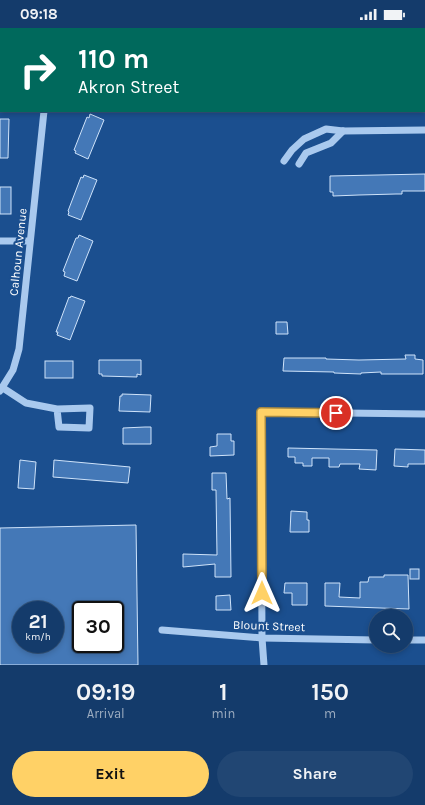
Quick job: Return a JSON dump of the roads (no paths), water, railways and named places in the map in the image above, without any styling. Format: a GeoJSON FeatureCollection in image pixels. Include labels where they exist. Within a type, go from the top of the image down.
{"type":"FeatureCollection","features":[{"type":"Feature","properties":{"kind":"street","name":"Calhoun Avenue"},"geometry":{"type":"LineString","coordinates":[[1,390],[13,370],[19,349],[44,112]]}},
{"type":"Feature","properties":{"kind":"street"},"geometry":{"type":"LineString","coordinates":[[284,161],[292,150],[308,136],[326,129],[343,131],[425,130]]}},
{"type":"Feature","properties":{"kind":"street"},"geometry":{"type":"LineString","coordinates":[[299,164],[306,153],[331,143],[343,131]]}},
{"type":"Feature","properties":{"kind":"street"},"geometry":{"type":"LineString","coordinates":[[0,241],[30,242]]}},
{"type":"Feature","properties":{"kind":"street"},"geometry":{"type":"LineString","coordinates":[[1,390],[26,403],[57,408],[90,408],[89,428],[59,427],[57,408]]}},
{"type":"Feature","properties":{"kind":"street"},"geometry":{"type":"LineString","coordinates":[[264,665],[262,638],[261,412],[425,414]]}},
{"type":"Feature","properties":{"kind":"street","name":"Blount Street"},"geometry":{"type":"LineString","coordinates":[[162,630],[262,638],[369,640]]}},
{"type":"Feature","properties":{"kind":"street"},"geometry":{"type":"LineString","coordinates":[[413,640],[425,640]]}}]}
